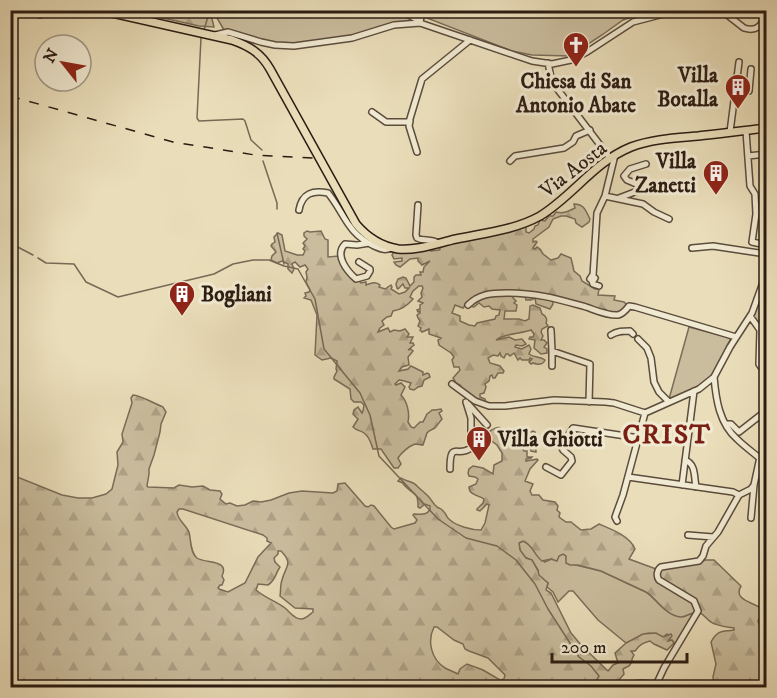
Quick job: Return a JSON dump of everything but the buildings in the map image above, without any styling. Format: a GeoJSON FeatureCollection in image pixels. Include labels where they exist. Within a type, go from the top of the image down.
{"type":"FeatureCollection","features":[{"type":"Feature","properties":{"kind":"main road"},"geometry":{"type":"LineString","coordinates":[[99,10],[213,36],[242,44],[254,51],[263,59],[356,224],[370,238],[392,248]]}},
{"type":"Feature","properties":{"kind":"main road","name":"Via Aosta"},"geometry":{"type":"LineString","coordinates":[[392,248],[409,249],[532,220],[553,206],[612,156],[628,148],[653,141],[766,128]]}},
{"type":"Feature","properties":{"kind":"street"},"geometry":{"type":"LineString","coordinates":[[399,10],[420,22],[470,40],[532,61],[548,63],[575,58],[633,22],[679,10]]}},
{"type":"Feature","properties":{"kind":"street"},"geometry":{"type":"LineString","coordinates":[[419,10],[420,22]]}},
{"type":"Feature","properties":{"kind":"street"},"geometry":{"type":"LineString","coordinates":[[721,10],[744,28],[753,30],[763,24],[766,16]]}},
{"type":"Feature","properties":{"kind":"street"},"geometry":{"type":"LineString","coordinates":[[734,20],[736,10]]}},
{"type":"Feature","properties":{"kind":"street"},"geometry":{"type":"LineString","coordinates":[[213,36],[228,32],[275,45],[294,46],[352,38],[394,25],[420,22]]}},
{"type":"Feature","properties":{"kind":"street"},"geometry":{"type":"LineString","coordinates":[[417,152],[409,126],[422,79],[470,40]]}},
{"type":"Feature","properties":{"kind":"street"},"geometry":{"type":"LineString","coordinates":[[730,132],[739,62]]}},
{"type":"Feature","properties":{"kind":"street"},"geometry":{"type":"LineString","coordinates":[[548,63],[552,82],[612,156],[605,196],[597,213],[593,284],[599,286]]}},
{"type":"Feature","properties":{"kind":"street"},"geometry":{"type":"LineString","coordinates":[[735,91],[749,91],[751,69]]}},
{"type":"Feature","properties":{"kind":"street"},"geometry":{"type":"LineString","coordinates":[[372,112],[386,122],[410,121]]}},
{"type":"Feature","properties":{"kind":"street"},"geometry":{"type":"LineString","coordinates":[[510,161],[515,156],[564,148],[573,142],[573,137],[590,130]]}},
{"type":"Feature","properties":{"kind":"street"},"geometry":{"type":"LineString","coordinates":[[746,131],[750,186],[755,194],[756,214],[752,242],[766,245]]}},
{"type":"Feature","properties":{"kind":"street"},"geometry":{"type":"LineString","coordinates":[[748,156],[766,154]]}},
{"type":"Feature","properties":{"kind":"street"},"geometry":{"type":"LineString","coordinates":[[618,198],[640,190],[641,186],[624,177],[630,169],[646,164]]}},
{"type":"Feature","properties":{"kind":"street"},"geometry":{"type":"LineString","coordinates":[[299,210],[304,196],[328,193],[352,230],[369,243],[386,250],[392,248]]}},
{"type":"Feature","properties":{"kind":"street"},"geometry":{"type":"LineString","coordinates":[[605,196],[643,204],[669,219]]}},
{"type":"Feature","properties":{"kind":"street"},"geometry":{"type":"LineString","coordinates":[[418,206],[417,238],[431,239],[439,243]]}},
{"type":"Feature","properties":{"kind":"street"},"geometry":{"type":"LineString","coordinates":[[359,262],[370,271],[367,276],[356,279],[344,267],[342,246],[369,243]]}},
{"type":"Feature","properties":{"kind":"street"},"geometry":{"type":"LineString","coordinates":[[692,248],[713,246],[766,254]]}},
{"type":"Feature","properties":{"kind":"street"},"geometry":{"type":"LineString","coordinates":[[468,400],[497,407],[554,400],[614,403],[645,414],[706,385],[714,377],[750,316],[766,274]]}},
{"type":"Feature","properties":{"kind":"street"},"geometry":{"type":"LineString","coordinates":[[468,305],[478,297],[490,293],[543,295],[617,315],[629,306],[635,307],[736,338]]}},
{"type":"Feature","properties":{"kind":"street"},"geometry":{"type":"LineString","coordinates":[[750,316],[760,330],[759,364],[766,368]]}},
{"type":"Feature","properties":{"kind":"street"},"geometry":{"type":"LineString","coordinates":[[551,330],[552,366]]}},
{"type":"Feature","properties":{"kind":"street"},"geometry":{"type":"LineString","coordinates":[[610,335],[615,332],[630,331],[647,348],[651,358],[654,382],[659,392],[669,402]]}},
{"type":"Feature","properties":{"kind":"street"},"geometry":{"type":"LineString","coordinates":[[552,351],[590,364],[589,402]]}},
{"type":"Feature","properties":{"kind":"street"},"geometry":{"type":"LineString","coordinates":[[714,377],[718,408],[726,424],[736,439],[766,464]]}},
{"type":"Feature","properties":{"kind":"street"},"geometry":{"type":"LineString","coordinates":[[452,384],[487,425]]}},
{"type":"Feature","properties":{"kind":"street"},"geometry":{"type":"LineString","coordinates":[[682,485],[694,391]]}},
{"type":"Feature","properties":{"kind":"street"},"geometry":{"type":"LineString","coordinates":[[450,469],[452,453],[467,451],[471,448],[471,417],[468,400]]}},
{"type":"Feature","properties":{"kind":"street"},"geometry":{"type":"LineString","coordinates":[[617,521],[615,517],[645,414]]}},
{"type":"Feature","properties":{"kind":"street"},"geometry":{"type":"LineString","coordinates":[[726,424],[731,424],[738,431],[742,431],[748,423],[762,414]]}},
{"type":"Feature","properties":{"kind":"street"},"geometry":{"type":"LineString","coordinates":[[546,466],[561,475],[572,461],[572,457],[561,446],[573,428],[639,438]]}},
{"type":"Feature","properties":{"kind":"street"},"geometry":{"type":"LineString","coordinates":[[752,518],[759,457]]}},
{"type":"Feature","properties":{"kind":"street"},"geometry":{"type":"LineString","coordinates":[[685,460],[693,465],[696,487]]}},
{"type":"Feature","properties":{"kind":"street"},"geometry":{"type":"LineString","coordinates":[[628,477],[733,492],[739,495]]}},
{"type":"Feature","properties":{"kind":"street"},"geometry":{"type":"LineString","coordinates":[[657,683],[699,610],[694,601],[659,580],[657,572],[663,566],[699,561],[739,495],[754,485]]}},
{"type":"Feature","properties":{"kind":"street"},"geometry":{"type":"LineString","coordinates":[[688,535],[713,537]]}},
{"type":"Feature","properties":{"kind":"street"},"geometry":{"type":"LineString","coordinates":[[635,684],[657,683],[668,687]]}},
{"type":"Feature","properties":{"kind":"green space"},"geometry":{"type":"Polygon","coordinates":[[[132,11],[210,11],[214,27],[199,26],[132,11]]]}},
{"type":"Feature","properties":{"kind":"green space"},"geometry":{"type":"Polygon","coordinates":[[[213,11],[650,11],[623,20],[570,56],[532,55],[512,51],[422,16],[406,25],[290,48],[224,30],[213,11]]]}},
{"type":"Feature","properties":{"kind":"green space"},"geometry":{"type":"Polygon","coordinates":[[[574,204],[581,205],[585,209],[590,219],[589,222],[582,227],[576,223],[575,219],[566,216],[553,219],[549,227],[533,239],[533,242],[537,242],[533,248],[540,249],[551,260],[558,258],[561,254],[571,258],[574,271],[582,281],[599,289],[598,295],[615,296],[614,300],[627,305],[620,313],[614,313],[543,294],[490,292],[466,304],[463,308],[455,305],[452,313],[460,316],[460,321],[475,326],[477,323],[495,319],[499,315],[500,310],[489,306],[484,307],[479,303],[474,307],[469,306],[486,296],[509,294],[533,296],[553,301],[550,309],[536,304],[535,298],[526,300],[525,296],[513,296],[516,301],[514,303],[517,305],[516,311],[505,311],[504,319],[525,321],[529,319],[530,306],[540,308],[546,317],[548,326],[541,332],[543,336],[541,340],[547,343],[544,347],[547,353],[541,354],[534,348],[535,340],[529,339],[534,334],[531,330],[496,340],[509,337],[515,340],[522,339],[526,344],[515,347],[522,349],[529,345],[531,349],[529,354],[545,360],[540,364],[531,364],[529,362],[532,359],[522,360],[520,358],[518,360],[514,353],[510,356],[506,354],[504,358],[500,353],[498,356],[493,355],[488,358],[490,363],[500,366],[504,371],[498,373],[495,378],[490,376],[489,381],[485,384],[484,393],[480,394],[480,397],[490,404],[481,404],[457,386],[460,385],[453,378],[460,370],[459,367],[454,367],[452,360],[454,357],[439,345],[438,340],[441,338],[429,334],[429,329],[422,332],[420,330],[417,315],[420,311],[417,310],[423,303],[418,301],[422,297],[423,288],[419,286],[413,291],[410,297],[413,299],[408,304],[393,311],[391,316],[382,321],[384,325],[378,332],[388,328],[390,332],[405,329],[409,334],[407,337],[413,337],[410,343],[414,345],[408,350],[413,351],[408,357],[409,365],[402,367],[399,371],[411,366],[423,372],[423,375],[429,374],[430,377],[424,380],[422,386],[414,390],[410,389],[411,383],[408,382],[399,380],[395,384],[401,383],[405,387],[401,395],[405,400],[409,415],[408,422],[411,427],[414,428],[423,422],[432,410],[441,409],[439,413],[442,419],[435,428],[427,433],[423,445],[415,444],[403,452],[398,458],[401,464],[398,468],[394,468],[381,449],[373,449],[366,435],[353,427],[358,419],[353,414],[354,410],[358,407],[362,413],[364,405],[361,402],[354,402],[351,399],[350,389],[334,379],[337,361],[331,358],[322,360],[315,355],[317,315],[311,300],[304,298],[305,293],[310,290],[306,282],[308,269],[305,265],[300,267],[295,262],[292,264],[294,269],[292,273],[288,269],[288,264],[271,260],[276,252],[271,246],[275,242],[274,237],[278,233],[282,235],[285,251],[303,255],[305,246],[303,243],[307,239],[304,233],[321,231],[328,240],[328,257],[339,256],[361,283],[366,282],[366,285],[377,283],[379,287],[385,289],[391,285],[391,289],[399,294],[409,288],[405,288],[403,284],[398,289],[396,284],[398,279],[406,278],[410,286],[414,282],[414,277],[421,275],[420,272],[423,272],[424,267],[430,261],[422,265],[418,258],[410,259],[400,267],[394,262],[402,261],[402,258],[394,259],[392,255],[394,252],[391,250],[439,250],[442,245],[526,226],[526,232],[529,233],[540,220],[545,221],[556,212],[575,208],[574,204]]]}},
{"type":"Feature","properties":{"kind":"green space"},"geometry":{"type":"Polygon","coordinates":[[[766,277],[766,350],[764,353],[762,352],[762,335],[752,318],[766,277]]]}},
{"type":"Feature","properties":{"kind":"green space"},"geometry":{"type":"Polygon","coordinates":[[[689,327],[731,338],[712,376],[701,386],[669,399],[689,327]]]}},
{"type":"Feature","properties":{"kind":"green space"},"geometry":{"type":"Polygon","coordinates":[[[133,395],[143,398],[163,407],[166,412],[149,469],[148,487],[203,486],[210,490],[220,491],[222,494],[220,499],[226,504],[237,506],[302,491],[333,493],[337,491],[338,484],[345,483],[365,506],[374,506],[394,529],[415,523],[417,520],[414,514],[425,514],[430,509],[430,506],[425,504],[418,507],[417,496],[398,481],[401,478],[415,484],[453,522],[481,530],[489,505],[487,504],[480,511],[477,510],[484,499],[469,490],[469,487],[476,484],[478,479],[469,476],[469,469],[473,466],[483,468],[493,474],[494,465],[502,461],[502,453],[489,439],[488,433],[493,429],[501,428],[502,437],[507,438],[515,448],[519,444],[516,440],[533,431],[535,432],[536,452],[531,451],[530,446],[526,445],[523,449],[527,451],[527,457],[532,457],[526,461],[538,460],[530,469],[525,481],[533,484],[530,491],[532,495],[539,495],[543,500],[555,502],[560,513],[559,517],[566,522],[571,522],[581,530],[591,529],[599,524],[620,534],[633,544],[635,549],[629,559],[656,569],[714,560],[741,586],[739,594],[744,600],[759,607],[761,614],[758,621],[766,629],[766,687],[714,687],[713,677],[716,664],[711,642],[718,633],[734,630],[734,628],[713,623],[697,612],[684,617],[671,614],[646,592],[601,571],[570,565],[566,563],[566,556],[563,554],[557,561],[551,559],[542,561],[523,541],[519,543],[520,550],[526,558],[532,560],[539,575],[548,583],[546,590],[551,593],[571,633],[608,671],[618,663],[615,653],[626,643],[643,634],[656,633],[663,637],[671,634],[668,641],[672,640],[674,643],[667,650],[650,641],[642,644],[635,651],[631,651],[634,655],[632,662],[623,669],[624,674],[618,681],[618,687],[11,687],[10,474],[62,495],[92,498],[106,494],[112,489],[118,465],[117,452],[123,442],[122,434],[132,403],[133,395]],[[179,509],[178,515],[189,532],[195,556],[223,567],[224,580],[218,588],[228,592],[245,583],[258,557],[271,543],[267,541],[267,538],[179,509]],[[278,551],[274,558],[280,567],[274,579],[268,585],[258,584],[256,590],[282,606],[296,618],[305,618],[313,612],[313,609],[295,608],[280,596],[281,582],[288,562],[281,551],[278,551]],[[434,627],[431,644],[434,655],[445,668],[458,674],[460,669],[467,664],[500,680],[504,679],[505,675],[488,658],[465,649],[463,644],[437,627],[434,627]]]}},
{"type":"Feature","properties":{"kind":"green space"},"geometry":{"type":"Polygon","coordinates":[[[523,541],[530,545],[545,562],[563,554],[566,556],[567,563],[601,571],[646,592],[672,614],[686,615],[695,612],[676,645],[672,640],[668,641],[667,634],[663,637],[652,633],[644,634],[626,643],[598,620],[573,591],[569,591],[558,602],[553,592],[547,587],[548,583],[538,575],[538,570],[532,560],[524,557],[519,543],[523,541]]]}},
{"type":"Feature","properties":{"kind":"waterway"},"geometry":{"type":"LineString","coordinates":[[204,30],[209,13],[207,10]]}},
{"type":"Feature","properties":{"kind":"waterway"},"geometry":{"type":"LineString","coordinates":[[201,38],[197,118],[199,121],[243,119],[251,140],[262,150]]}},
{"type":"Feature","properties":{"kind":"waterway"},"geometry":{"type":"LineString","coordinates":[[263,161],[277,209]]}},
{"type":"Feature","properties":{"kind":"waterway"},"geometry":{"type":"LineString","coordinates":[[277,233],[284,264]]}},
{"type":"Feature","properties":{"kind":"waterway"},"geometry":{"type":"LineString","coordinates":[[10,243],[33,255]]}},
{"type":"Feature","properties":{"kind":"waterway"},"geometry":{"type":"LineString","coordinates":[[38,258],[46,263],[74,264],[86,282],[118,297],[214,274],[233,264],[253,260],[269,260],[298,269],[315,299],[324,349],[360,393],[370,415],[379,456],[438,519],[466,538],[497,546],[516,560],[535,584],[579,657],[599,676],[592,688]]}},
{"type":"Feature","properties":{"kind":"waterway"},"geometry":{"type":"LineString","coordinates":[[754,688],[766,677]]}},
{"type":"Feature","properties":{"kind":"railway"},"geometry":{"type":"LineString","coordinates":[[10,96],[173,142],[255,155],[315,158]]}},
{"type":"Feature","properties":{"kind":"place","name":"Chiesa di San Antonio Abate"},"geometry":{"type":"Point","coordinates":[576,68]}},
{"type":"Feature","properties":{"kind":"place","name":"Villa Botalla"},"geometry":{"type":"Point","coordinates":[738,110]}},
{"type":"Feature","properties":{"kind":"place","name":"Villa Zanetti"},"geometry":{"type":"Point","coordinates":[716,196]}},
{"type":"Feature","properties":{"kind":"place","name":"Bogliani"},"geometry":{"type":"Point","coordinates":[182,317]}},
{"type":"Feature","properties":{"kind":"place","name":"Villa Ghiotti"},"geometry":{"type":"Point","coordinates":[479,462]}},
{"type":"Feature","properties":{"kind":"district","name":"CRIST"},"geometry":{"type":"Point","coordinates":[667,434]}}]}
